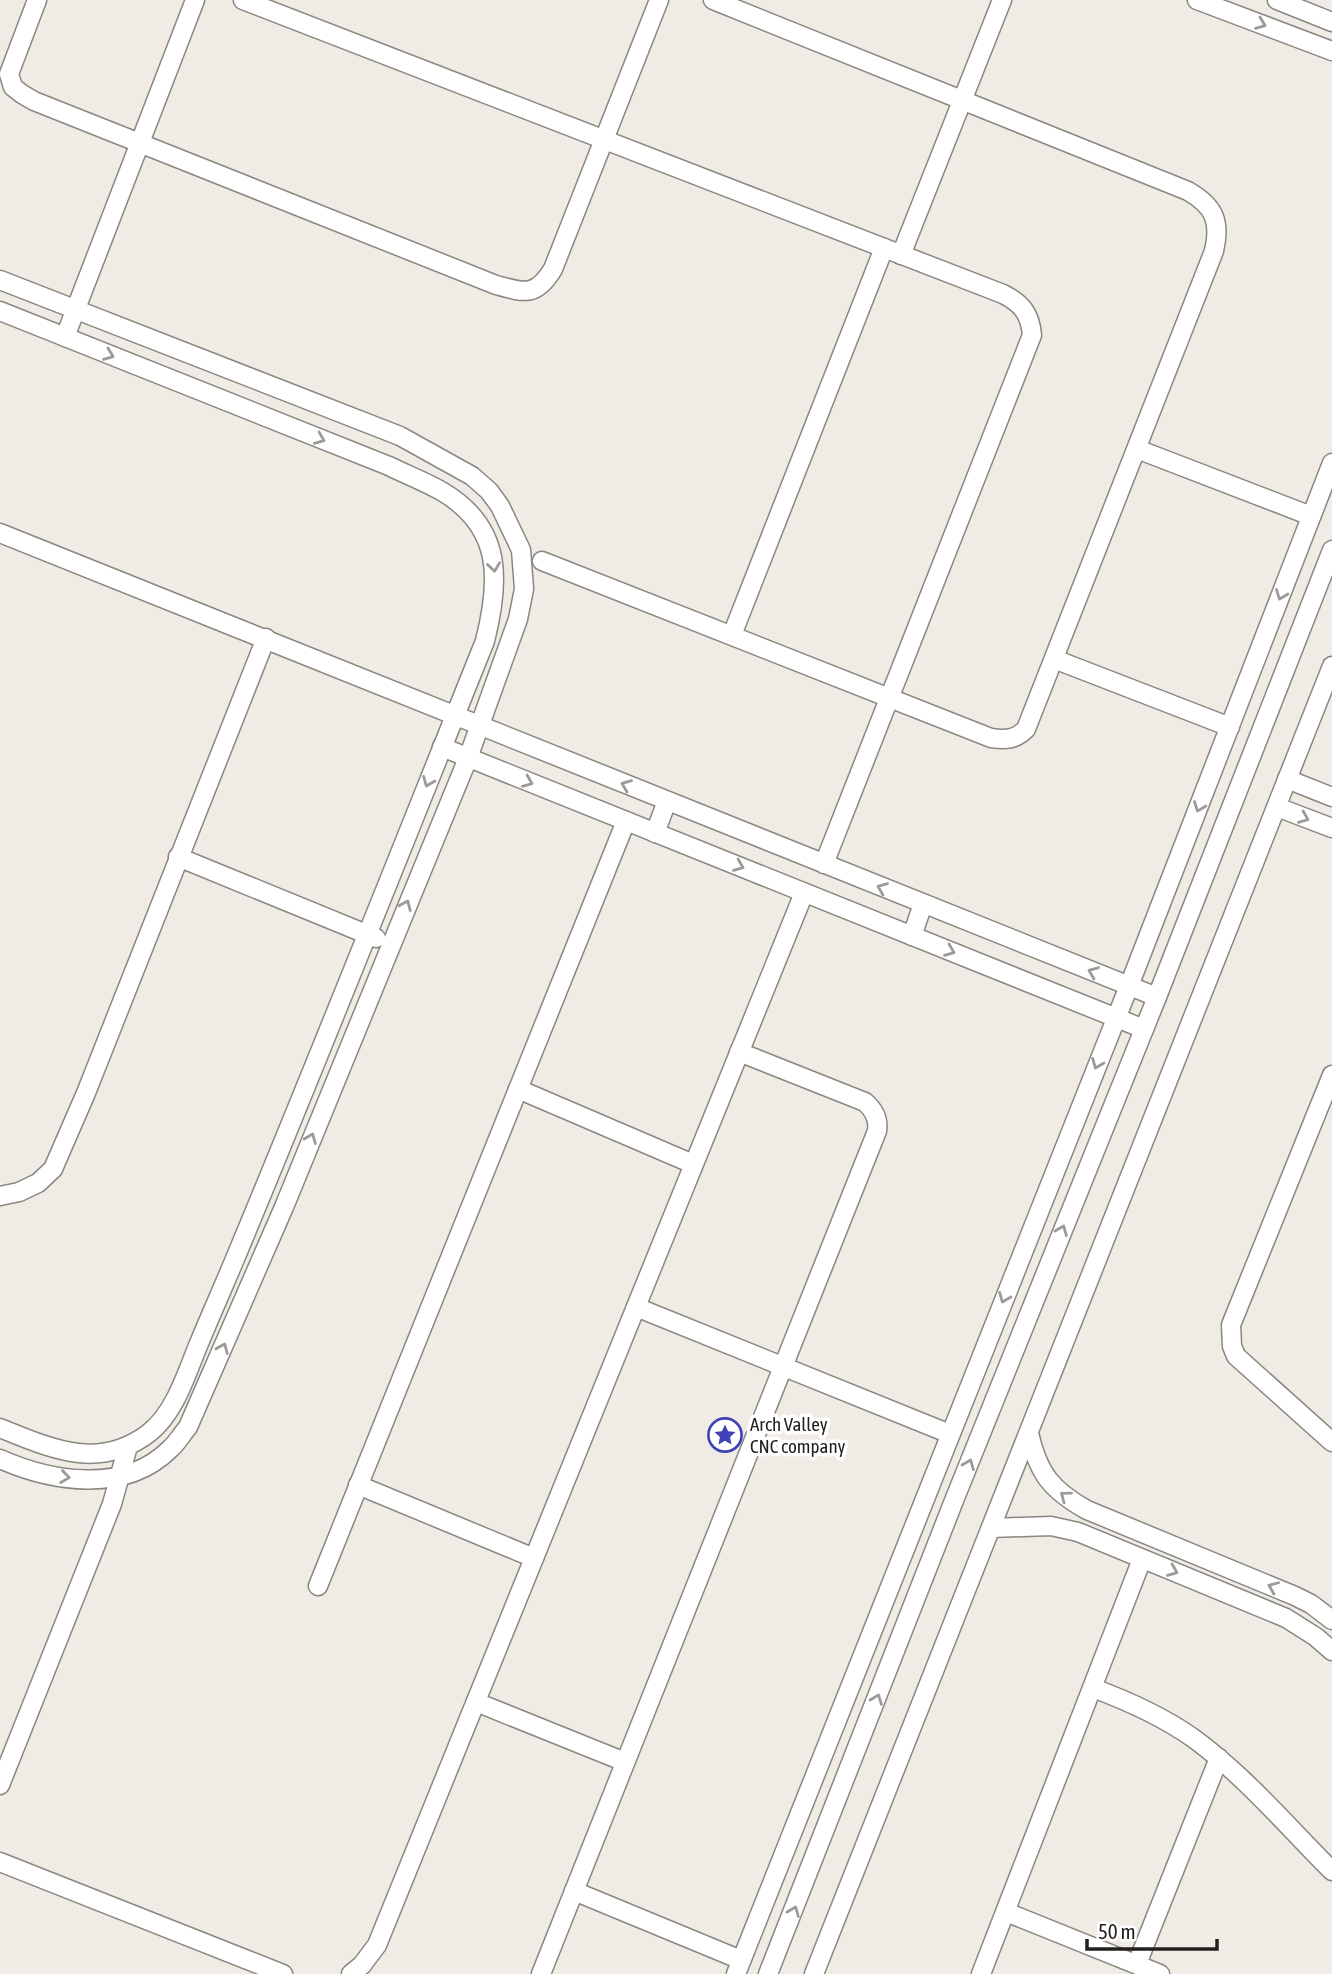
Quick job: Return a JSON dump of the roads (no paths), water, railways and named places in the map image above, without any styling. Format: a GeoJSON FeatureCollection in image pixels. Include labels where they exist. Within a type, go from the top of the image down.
{"type":"FeatureCollection","features":[{"type":"Feature","properties":{"kind":"street"},"geometry":{"type":"LineString","coordinates":[[37,0],[9,74],[13,87],[34,100],[496,285],[521,292],[534,291],[553,269],[659,0]]}},
{"type":"Feature","properties":{"kind":"street"},"geometry":{"type":"LineString","coordinates":[[65,337],[195,0]]}},
{"type":"Feature","properties":{"kind":"street"},"geometry":{"type":"LineString","coordinates":[[243,0],[884,248],[1014,300],[1025,309],[1031,321],[1032,335],[824,864]]}},
{"type":"Feature","properties":{"kind":"street"},"geometry":{"type":"LineString","coordinates":[[542,561],[991,738],[1011,739],[1026,729],[1214,251],[1217,230],[1211,210],[1202,199],[1188,191],[713,0]]}},
{"type":"Feature","properties":{"kind":"street"},"geometry":{"type":"LineString","coordinates":[[901,255],[1002,0]]}},
{"type":"Feature","properties":{"kind":"street"},"geometry":{"type":"LineString","coordinates":[[1197,0],[1332,51]]}},
{"type":"Feature","properties":{"kind":"street"},"geometry":{"type":"LineString","coordinates":[[1277,0],[1332,22]]}},
{"type":"Feature","properties":{"kind":"street"},"geometry":{"type":"LineString","coordinates":[[732,635],[884,248]]}},
{"type":"Feature","properties":{"kind":"street"},"geometry":{"type":"LineString","coordinates":[[0,280],[400,436],[472,476],[489,491],[500,506],[521,550],[524,589],[508,653],[468,758],[284,1207],[187,1427],[169,1450],[143,1467],[120,1476],[91,1480],[68,1478],[45,1474],[0,1459]]}},
{"type":"Feature","properties":{"kind":"street"},"geometry":{"type":"LineString","coordinates":[[0,311],[389,466],[444,493],[465,509],[481,529],[492,553],[495,578],[494,606],[485,640],[260,1197],[176,1397],[152,1430],[128,1446],[94,1455],[72,1453],[0,1428]]}},
{"type":"Feature","properties":{"kind":"street"},"geometry":{"type":"LineString","coordinates":[[234,404],[246,377]]}},
{"type":"Feature","properties":{"kind":"street"},"geometry":{"type":"LineString","coordinates":[[1137,449],[1311,516]]}},
{"type":"Feature","properties":{"kind":"street"},"geometry":{"type":"LineString","coordinates":[[574,1891],[738,1967],[1129,986],[1332,463]]}},
{"type":"Feature","properties":{"kind":"street"},"geometry":{"type":"LineString","coordinates":[[0,533],[1157,997]]}},
{"type":"Feature","properties":{"kind":"street"},"geometry":{"type":"LineString","coordinates":[[768,1974],[1332,550]]}},
{"type":"Feature","properties":{"kind":"street"},"geometry":{"type":"LineString","coordinates":[[1295,559],[1324,571]]}},
{"type":"Feature","properties":{"kind":"street"},"geometry":{"type":"LineString","coordinates":[[0,1196],[19,1192],[38,1183],[53,1169],[86,1093],[266,638]]}},
{"type":"Feature","properties":{"kind":"street"},"geometry":{"type":"LineString","coordinates":[[1054,659],[1230,727]]}},
{"type":"Feature","properties":{"kind":"street"},"geometry":{"type":"LineString","coordinates":[[814,1974],[1332,666]]}},
{"type":"Feature","properties":{"kind":"street"},"geometry":{"type":"LineString","coordinates":[[1252,673],[1280,684]]}},
{"type":"Feature","properties":{"kind":"street"},"geometry":{"type":"LineString","coordinates":[[442,747],[1144,1029]]}},
{"type":"Feature","properties":{"kind":"street"},"geometry":{"type":"LineString","coordinates":[[1287,779],[1332,797]]}},
{"type":"Feature","properties":{"kind":"street"},"geometry":{"type":"LineString","coordinates":[[655,833],[667,801]]}},
{"type":"Feature","properties":{"kind":"street"},"geometry":{"type":"LineString","coordinates":[[1277,807],[1332,828]]}},
{"type":"Feature","properties":{"kind":"street"},"geometry":{"type":"LineString","coordinates":[[318,1586],[626,821]]}},
{"type":"Feature","properties":{"kind":"street"},"geometry":{"type":"LineString","coordinates":[[178,857],[390,943]]}},
{"type":"Feature","properties":{"kind":"street"},"geometry":{"type":"LineString","coordinates":[[351,1974],[362,1965],[377,1945],[804,892]]}},
{"type":"Feature","properties":{"kind":"street"},"geometry":{"type":"LineString","coordinates":[[912,936],[923,904]]}},
{"type":"Feature","properties":{"kind":"street"},"geometry":{"type":"LineString","coordinates":[[541,1974],[877,1131],[878,1123],[871,1108],[857,1098],[739,1052]]}},
{"type":"Feature","properties":{"kind":"street"},"geometry":{"type":"LineString","coordinates":[[1332,1074],[1231,1325],[1230,1335],[1236,1356],[1332,1442]]}},
{"type":"Feature","properties":{"kind":"street"},"geometry":{"type":"LineString","coordinates":[[518,1089],[693,1164]]}},
{"type":"Feature","properties":{"kind":"street"},"geometry":{"type":"LineString","coordinates":[[260,1197],[284,1207]]}},
{"type":"Feature","properties":{"kind":"street"},"geometry":{"type":"LineString","coordinates":[[1018,1264],[1045,1274]]}},
{"type":"Feature","properties":{"kind":"street"},"geometry":{"type":"LineString","coordinates":[[636,1307],[950,1434]]}},
{"type":"Feature","properties":{"kind":"street"},"geometry":{"type":"LineString","coordinates":[[1029,1432],[1035,1457],[1047,1479],[1065,1497],[1087,1510],[1295,1596],[1332,1620]]}},
{"type":"Feature","properties":{"kind":"street"},"geometry":{"type":"LineString","coordinates":[[0,1785],[112,1504],[128,1446]]}},
{"type":"Feature","properties":{"kind":"street"},"geometry":{"type":"LineString","coordinates":[[358,1485],[534,1558]]}},
{"type":"Feature","properties":{"kind":"street"},"geometry":{"type":"LineString","coordinates":[[929,1488],[956,1497]]}},
{"type":"Feature","properties":{"kind":"street"},"geometry":{"type":"LineString","coordinates":[[991,1528],[1051,1526],[1078,1532],[1286,1618],[1332,1651]]}},
{"type":"Feature","properties":{"kind":"street"},"geometry":{"type":"LineString","coordinates":[[981,1974],[1142,1559]]}},
{"type":"Feature","properties":{"kind":"street"},"geometry":{"type":"LineString","coordinates":[[1093,1688],[1159,1717],[1219,1758],[1332,1871]]}},
{"type":"Feature","properties":{"kind":"street"},"geometry":{"type":"LineString","coordinates":[[476,1702],[625,1762]]}},
{"type":"Feature","properties":{"kind":"street"},"geometry":{"type":"LineString","coordinates":[[1137,1964],[1219,1758]]}},
{"type":"Feature","properties":{"kind":"street"},"geometry":{"type":"LineString","coordinates":[[798,1815],[827,1827]]}},
{"type":"Feature","properties":{"kind":"street"},"geometry":{"type":"LineString","coordinates":[[0,1862],[283,1974]]}},
{"type":"Feature","properties":{"kind":"street"},"geometry":{"type":"LineString","coordinates":[[1006,1912],[1160,1974]]}},
{"type":"Feature","properties":{"kind":"place","name":"Arch Valley CNC company"},"geometry":{"type":"Point","coordinates":[725,1435]}}]}
